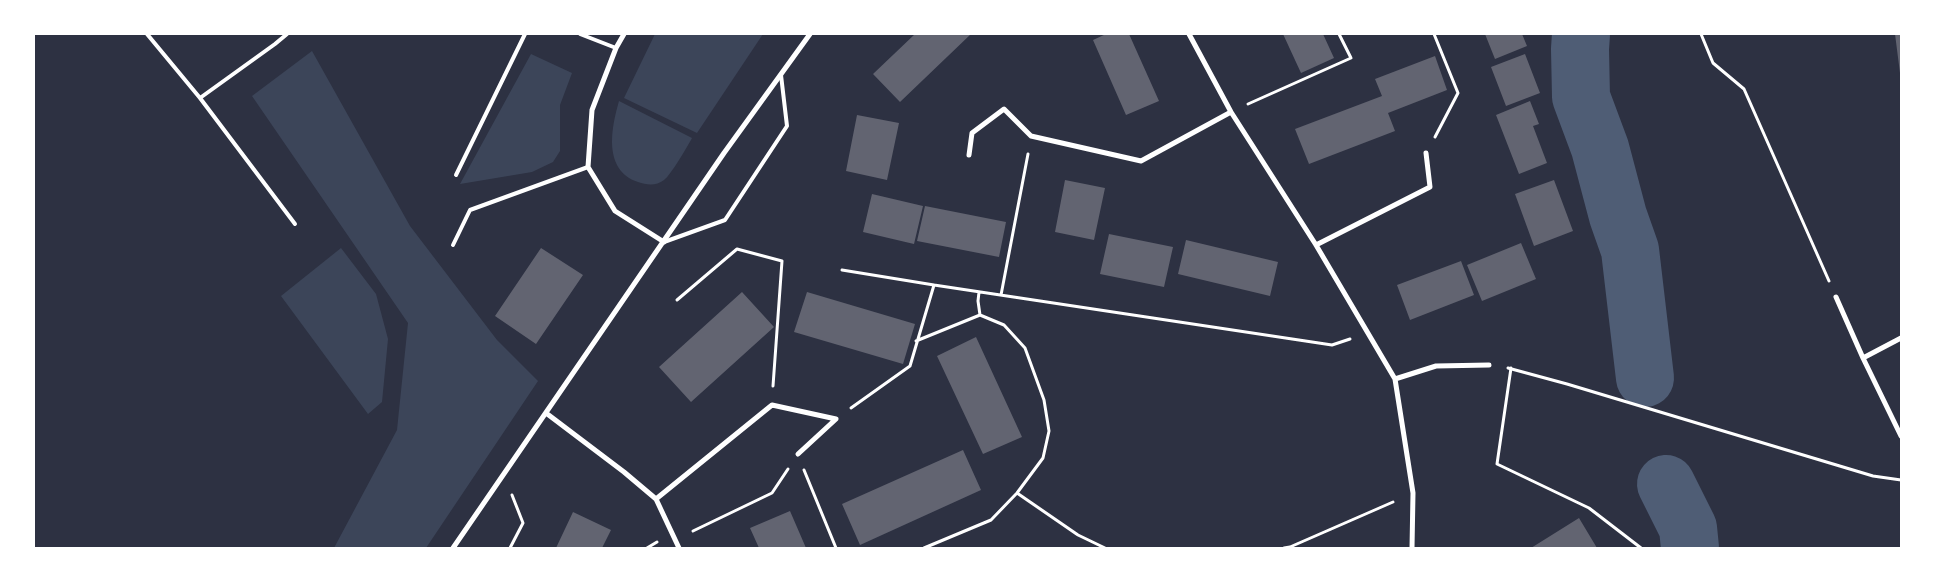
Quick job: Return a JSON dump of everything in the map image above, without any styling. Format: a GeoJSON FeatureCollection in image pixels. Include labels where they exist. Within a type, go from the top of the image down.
{"type":"FeatureCollection","features":[{"type":"Feature","properties":{"kind":"street"},"geometry":{"type":"LineString","coordinates":[[624,34],[616,48],[592,110],[588,167],[615,211],[664,242]]}},
{"type":"Feature","properties":{"kind":"street"},"geometry":{"type":"LineString","coordinates":[[453,548],[502,474],[780,72],[810,34]]}},
{"type":"Feature","properties":{"kind":"street"},"geometry":{"type":"LineString","coordinates":[[1189,34],[1231,112],[1316,245],[1394,379],[1413,493],[1412,548]]}},
{"type":"Feature","properties":{"kind":"street"},"geometry":{"type":"LineString","coordinates":[[969,155],[972,133],[1004,109],[1031,136],[1141,161],[1231,112]]}},
{"type":"Feature","properties":{"kind":"street"},"geometry":{"type":"LineString","coordinates":[[1316,245],[1430,187],[1426,153]]}},
{"type":"Feature","properties":{"kind":"street"},"geometry":{"type":"LineString","coordinates":[[1836,297],[1901,436]]}},
{"type":"Feature","properties":{"kind":"street"},"geometry":{"type":"LineString","coordinates":[[1863,358],[1901,338]]}},
{"type":"Feature","properties":{"kind":"street"},"geometry":{"type":"LineString","coordinates":[[1394,379],[1436,366],[1489,365]]}},
{"type":"Feature","properties":{"kind":"street"},"geometry":{"type":"LineString","coordinates":[[656,499],[772,405],[836,419]]}},
{"type":"Feature","properties":{"kind":"street"},"geometry":{"type":"LineString","coordinates":[[546,413],[624,472],[656,499],[679,548]]}},
{"type":"Feature","properties":{"kind":"street"},"geometry":{"type":"LineString","coordinates":[[798,454],[836,419]]}},
{"type":"Feature","properties":{"kind":"lane"},"geometry":{"type":"LineString","coordinates":[[146,34],[200,98],[295,224]]}},
{"type":"Feature","properties":{"kind":"lane"},"geometry":{"type":"LineString","coordinates":[[200,98],[287,34]]}},
{"type":"Feature","properties":{"kind":"lane"},"geometry":{"type":"LineString","coordinates":[[456,176],[525,34]]}},
{"type":"Feature","properties":{"kind":"lane"},"geometry":{"type":"LineString","coordinates":[[580,34],[616,48]]}},
{"type":"Feature","properties":{"kind":"lane"},"geometry":{"type":"LineString","coordinates":[[664,242],[725,220],[787,126],[780,72]]}},
{"type":"Feature","properties":{"kind":"lane"},"geometry":{"type":"LineString","coordinates":[[453,245],[470,210],[588,167]]}},
{"type":"Feature","properties":{"kind":"path"},"geometry":{"type":"LineString","coordinates":[[1231,112],[1351,58],[1339,34]]}},
{"type":"Feature","properties":{"kind":"path"},"geometry":{"type":"LineString","coordinates":[[1426,153],[1458,92],[1434,34]]}},
{"type":"Feature","properties":{"kind":"path"},"geometry":{"type":"LineString","coordinates":[[1702,34],[1714,63],[1744,89],[1836,297]]}},
{"type":"Feature","properties":{"kind":"path"},"geometry":{"type":"LineString","coordinates":[[1001,295],[1031,136]]}},
{"type":"Feature","properties":{"kind":"path"},"geometry":{"type":"LineString","coordinates":[[676,300],[737,249],[782,261],[772,405]]}},
{"type":"Feature","properties":{"kind":"path"},"geometry":{"type":"LineString","coordinates":[[842,270],[1332,345],[1368,332]]}},
{"type":"Feature","properties":{"kind":"path"},"geometry":{"type":"LineString","coordinates":[[836,419],[910,366],[934,285]]}},
{"type":"Feature","properties":{"kind":"path"},"geometry":{"type":"LineString","coordinates":[[979,292],[980,316]]}},
{"type":"Feature","properties":{"kind":"path"},"geometry":{"type":"LineString","coordinates":[[916,341],[980,316],[1004,326],[1025,348],[1044,400],[1049,431],[1043,458],[1017,493],[991,520],[924,548]]}},
{"type":"Feature","properties":{"kind":"path"},"geometry":{"type":"LineString","coordinates":[[1489,365],[1511,368],[1873,476],[1901,480]]}},
{"type":"Feature","properties":{"kind":"path"},"geometry":{"type":"LineString","coordinates":[[1511,368],[1497,464],[1589,508],[1641,548]]}},
{"type":"Feature","properties":{"kind":"path"},"geometry":{"type":"LineString","coordinates":[[675,540],[772,493],[798,454]]}},
{"type":"Feature","properties":{"kind":"path"},"geometry":{"type":"LineString","coordinates":[[798,454],[836,548]]}},
{"type":"Feature","properties":{"kind":"path"},"geometry":{"type":"LineString","coordinates":[[502,474],[523,523],[510,548]]}},
{"type":"Feature","properties":{"kind":"path"},"geometry":{"type":"LineString","coordinates":[[1017,493],[1078,535],[1105,548]]}},
{"type":"Feature","properties":{"kind":"path"},"geometry":{"type":"LineString","coordinates":[[1284,548],[1413,493]]}},
{"type":"Feature","properties":{"kind":"shaded area"},"geometry":{"type":"Polygon","coordinates":[[[655,34],[763,34],[697,133],[624,98],[655,34]]]}},
{"type":"Feature","properties":{"kind":"shaded area"},"geometry":{"type":"Polygon","coordinates":[[[312,51],[410,226],[497,340],[538,381],[426,548],[334,548],[397,430],[408,323],[252,96],[312,51]]]}},
{"type":"Feature","properties":{"kind":"shaded area"},"geometry":{"type":"Polygon","coordinates":[[[531,54],[572,73],[560,105],[560,151],[553,162],[532,172],[460,184],[531,54]]]}},
{"type":"Feature","properties":{"kind":"shaded area"},"geometry":{"type":"Polygon","coordinates":[[[619,101],[692,138],[671,173],[661,182],[645,184],[638,182],[627,176],[619,168],[614,158],[612,136],[619,101]]]}},
{"type":"Feature","properties":{"kind":"shaded area"},"geometry":{"type":"Polygon","coordinates":[[[341,248],[376,294],[388,339],[382,402],[368,414],[281,296],[341,248]]]}},
{"type":"Feature","properties":{"kind":"building"},"geometry":{"type":"Polygon","coordinates":[[[915,34],[971,34],[900,102],[873,74],[915,34]]]}},
{"type":"Feature","properties":{"kind":"building"},"geometry":{"type":"Polygon","coordinates":[[[1106,34],[1129,34],[1159,101],[1126,115],[1093,40],[1106,34]]]}},
{"type":"Feature","properties":{"kind":"building"},"geometry":{"type":"Polygon","coordinates":[[[1283,34],[1323,34],[1334,58],[1301,73],[1283,34]]]}},
{"type":"Feature","properties":{"kind":"building"},"geometry":{"type":"Polygon","coordinates":[[[1485,34],[1522,34],[1527,46],[1495,59],[1485,34]]]}},
{"type":"Feature","properties":{"kind":"building"},"geometry":{"type":"Polygon","coordinates":[[[1895,34],[1901,34],[1901,73],[1900,73],[1895,34]]]}},
{"type":"Feature","properties":{"kind":"building"},"geometry":{"type":"Polygon","coordinates":[[[1525,54],[1540,93],[1506,106],[1491,67],[1525,54]]]}},
{"type":"Feature","properties":{"kind":"building"},"geometry":{"type":"Polygon","coordinates":[[[1435,56],[1447,90],[1388,113],[1395,131],[1309,164],[1295,129],[1382,96],[1375,79],[1435,56]]]}},
{"type":"Feature","properties":{"kind":"building"},"geometry":{"type":"Polygon","coordinates":[[[1530,101],[1539,124],[1533,126],[1547,163],[1519,174],[1496,115],[1530,101]]]}},
{"type":"Feature","properties":{"kind":"building"},"geometry":{"type":"Polygon","coordinates":[[[857,115],[899,123],[887,180],[846,171],[857,115]]]}},
{"type":"Feature","properties":{"kind":"building"},"geometry":{"type":"Polygon","coordinates":[[[1065,180],[1105,188],[1094,240],[1055,232],[1065,180]]]}},
{"type":"Feature","properties":{"kind":"building"},"geometry":{"type":"Polygon","coordinates":[[[1554,180],[1573,231],[1534,246],[1515,194],[1554,180]]]}},
{"type":"Feature","properties":{"kind":"building"},"geometry":{"type":"Polygon","coordinates":[[[872,194],[923,206],[914,244],[863,232],[872,194]]]}},
{"type":"Feature","properties":{"kind":"building"},"geometry":{"type":"Polygon","coordinates":[[[925,206],[1006,222],[999,257],[917,241],[925,206]]]}},
{"type":"Feature","properties":{"kind":"building"},"geometry":{"type":"Polygon","coordinates":[[[1109,234],[1173,247],[1164,287],[1100,274],[1109,234]]]}},
{"type":"Feature","properties":{"kind":"building"},"geometry":{"type":"Polygon","coordinates":[[[1186,240],[1278,262],[1270,296],[1178,274],[1186,240]]]}},
{"type":"Feature","properties":{"kind":"building"},"geometry":{"type":"Polygon","coordinates":[[[1521,243],[1536,279],[1482,301],[1467,265],[1521,243]]]}},
{"type":"Feature","properties":{"kind":"building"},"geometry":{"type":"Polygon","coordinates":[[[541,248],[583,275],[536,344],[495,316],[541,248]]]}},
{"type":"Feature","properties":{"kind":"building"},"geometry":{"type":"Polygon","coordinates":[[[1461,261],[1474,295],[1410,320],[1397,285],[1461,261]]]}},
{"type":"Feature","properties":{"kind":"building"},"geometry":{"type":"Polygon","coordinates":[[[742,292],[774,327],[691,402],[659,367],[742,292]]]}},
{"type":"Feature","properties":{"kind":"building"},"geometry":{"type":"Polygon","coordinates":[[[807,292],[915,324],[903,364],[794,332],[807,292]]]}},
{"type":"Feature","properties":{"kind":"building"},"geometry":{"type":"Polygon","coordinates":[[[976,337],[1022,437],[983,454],[937,356],[976,337]]]}},
{"type":"Feature","properties":{"kind":"building"},"geometry":{"type":"Polygon","coordinates":[[[963,450],[981,490],[860,545],[842,504],[963,450]]]}},
{"type":"Feature","properties":{"kind":"building"},"geometry":{"type":"Polygon","coordinates":[[[790,511],[806,548],[759,548],[750,528],[790,511]]]}},
{"type":"Feature","properties":{"kind":"building"},"geometry":{"type":"Polygon","coordinates":[[[573,512],[611,530],[602,548],[556,548],[573,512]]]}},
{"type":"Feature","properties":{"kind":"building"},"geometry":{"type":"Polygon","coordinates":[[[1579,518],[1597,548],[1531,548],[1579,518]]]}},
{"type":"Feature","properties":{"kind":"waterway"},"geometry":{"type":"LineString","coordinates":[[1581,34],[1581,97],[1600,148],[1618,216],[1630,250],[1645,378]]}},
{"type":"Feature","properties":{"kind":"waterway"},"geometry":{"type":"LineString","coordinates":[[1666,484],[1688,528],[1690,548]]}}]}
